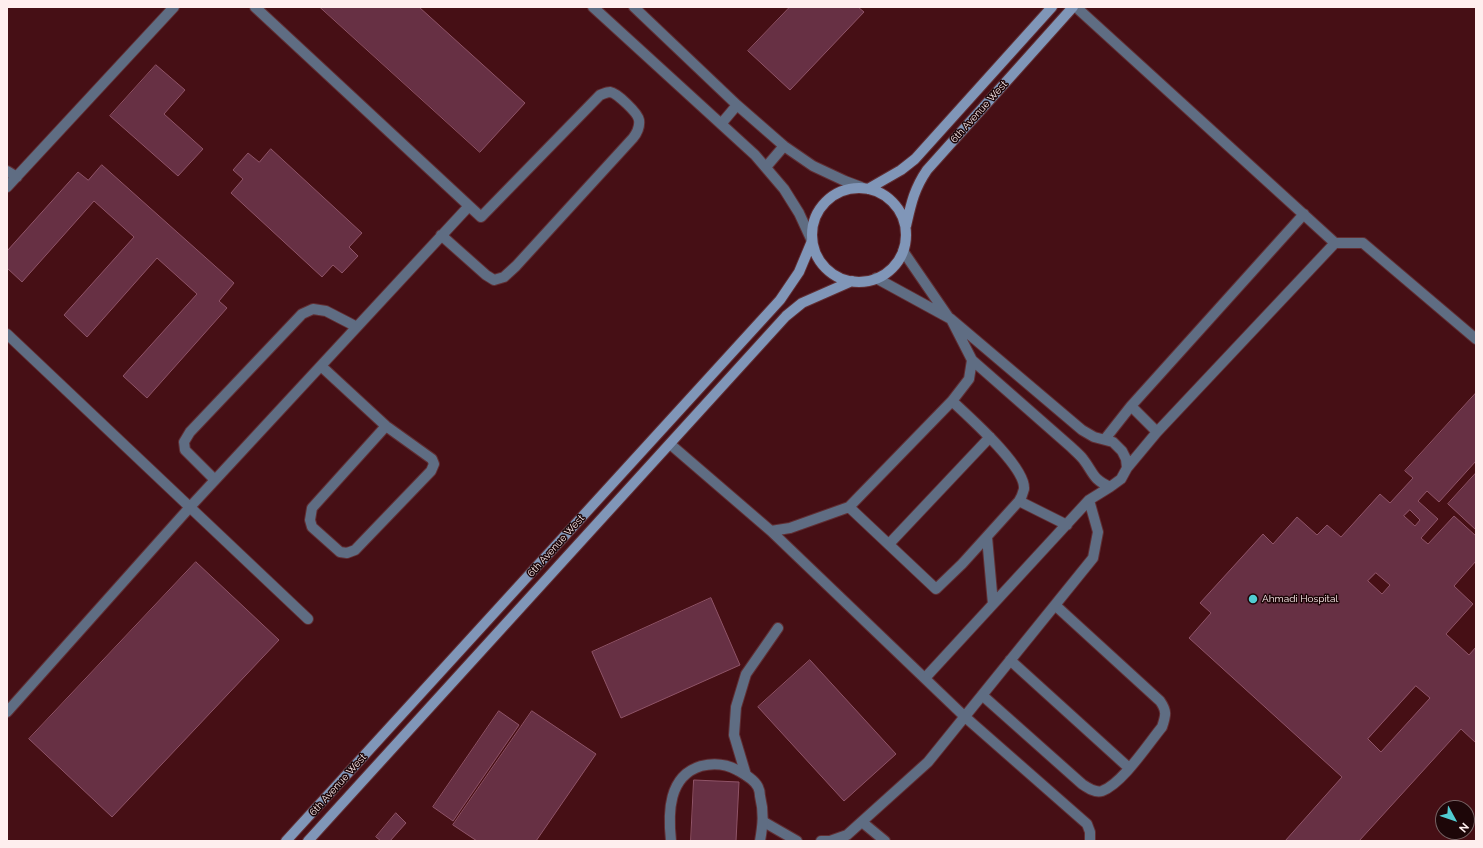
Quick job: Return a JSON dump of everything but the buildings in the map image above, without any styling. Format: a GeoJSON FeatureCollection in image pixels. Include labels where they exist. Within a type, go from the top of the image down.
{"type":"FeatureCollection","features":[{"type":"Feature","properties":{"kind":"main road","name":"6th Avenue West"},"geometry":{"type":"LineString","coordinates":[[865,188],[901,170],[915,159],[1052,7]]}},
{"type":"Feature","properties":{"kind":"main road","name":"6th Avenue West"},"geometry":{"type":"LineString","coordinates":[[905,228],[913,195],[920,180],[927,170],[1073,7]]}},
{"type":"Feature","properties":{"kind":"main road"},"geometry":{"type":"LineString","coordinates":[[865,188],[882,194],[893,202],[901,215],[905,228],[906,240],[897,262],[888,272],[864,282],[840,278],[830,272],[816,253],[812,240],[816,217],[825,204],[838,194],[865,188]]}},
{"type":"Feature","properties":{"kind":"main road","name":"6th Avenue West"},"geometry":{"type":"LineString","coordinates":[[286,841],[780,300],[798,272],[812,240]]}},
{"type":"Feature","properties":{"kind":"main road","name":"6th Avenue West"},"geometry":{"type":"LineString","coordinates":[[308,841],[786,316],[802,303],[852,281]]}},
{"type":"Feature","properties":{"kind":"street"},"geometry":{"type":"LineString","coordinates":[[7,188],[174,7]]}},
{"type":"Feature","properties":{"kind":"street"},"geometry":{"type":"LineString","coordinates":[[255,7],[481,217],[600,95],[609,92],[616,94],[636,113],[640,121],[638,131],[633,138],[516,266],[504,277],[494,280],[486,275],[441,235]]}},
{"type":"Feature","properties":{"kind":"street"},"geometry":{"type":"LineString","coordinates":[[593,7],[766,167],[791,201],[812,240]]}},
{"type":"Feature","properties":{"kind":"street"},"geometry":{"type":"LineString","coordinates":[[634,7],[737,105],[784,146],[813,166],[844,181],[865,188]]}},
{"type":"Feature","properties":{"kind":"street"},"geometry":{"type":"LineString","coordinates":[[1076,7],[1335,243],[1362,243],[1476,339]]}},
{"type":"Feature","properties":{"kind":"street"},"geometry":{"type":"LineString","coordinates":[[721,124],[737,105]]}},
{"type":"Feature","properties":{"kind":"street"},"geometry":{"type":"LineString","coordinates":[[766,167],[784,146]]}},
{"type":"Feature","properties":{"kind":"street"},"geometry":{"type":"LineString","coordinates":[[7,171],[17,177]]}},
{"type":"Feature","properties":{"kind":"street"},"geometry":{"type":"LineString","coordinates":[[7,712],[190,507],[469,206]]}},
{"type":"Feature","properties":{"kind":"street"},"geometry":{"type":"LineString","coordinates":[[1105,439],[1131,406],[1304,214]]}},
{"type":"Feature","properties":{"kind":"street"},"geometry":{"type":"LineString","coordinates":[[925,678],[1089,500],[1121,479],[1127,468],[1157,432],[1335,243]]}},
{"type":"Feature","properties":{"kind":"street"},"geometry":{"type":"LineString","coordinates":[[903,250],[951,319],[972,360],[1071,447],[1083,459],[1091,473],[1100,482],[1110,487]]}},
{"type":"Feature","properties":{"kind":"street"},"geometry":{"type":"LineString","coordinates":[[876,278],[951,319],[1082,430],[1094,437],[1113,442],[1122,451],[1126,460],[1127,468]]}},
{"type":"Feature","properties":{"kind":"street"},"geometry":{"type":"LineString","coordinates":[[215,480],[185,450],[184,442],[190,432],[302,314],[313,309],[326,311],[357,327]]}},
{"type":"Feature","properties":{"kind":"street"},"geometry":{"type":"LineString","coordinates":[[7,334],[308,619]]}},
{"type":"Feature","properties":{"kind":"street"},"geometry":{"type":"LineString","coordinates":[[771,531],[790,528],[849,507],[952,401],[969,379],[972,360]]}},
{"type":"Feature","properties":{"kind":"street"},"geometry":{"type":"LineString","coordinates":[[320,366],[386,426],[432,459],[434,464],[431,471],[355,550],[347,553],[340,552],[312,527],[310,520],[312,508],[386,426]]}},
{"type":"Feature","properties":{"kind":"street"},"geometry":{"type":"LineString","coordinates":[[849,507],[936,589],[962,564],[1019,501],[1024,489],[1023,481],[1018,471],[990,437],[952,401]]}},
{"type":"Feature","properties":{"kind":"street"},"geometry":{"type":"LineString","coordinates":[[1131,406],[1157,432]]}},
{"type":"Feature","properties":{"kind":"street"},"geometry":{"type":"LineString","coordinates":[[888,544],[990,437]]}},
{"type":"Feature","properties":{"kind":"street"},"geometry":{"type":"LineString","coordinates":[[670,444],[771,531],[964,716],[1087,824],[1090,832],[1090,841]]}},
{"type":"Feature","properties":{"kind":"street"},"geometry":{"type":"LineString","coordinates":[[821,841],[830,841],[847,835],[928,762],[1093,558],[1098,532],[1089,500]]}},
{"type":"Feature","properties":{"kind":"street"},"geometry":{"type":"LineString","coordinates":[[1019,501],[1067,525]]}},
{"type":"Feature","properties":{"kind":"street"},"geometry":{"type":"LineString","coordinates":[[987,537],[993,604]]}},
{"type":"Feature","properties":{"kind":"street"},"geometry":{"type":"LineString","coordinates":[[982,695],[1082,784],[1093,791],[1102,791],[1121,778],[1162,727],[1165,717],[1165,709],[1160,701],[1054,606]]}},
{"type":"Feature","properties":{"kind":"street"},"geometry":{"type":"LineString","coordinates":[[746,775],[734,735],[736,707],[746,674],[778,628]]}},
{"type":"Feature","properties":{"kind":"street"},"geometry":{"type":"LineString","coordinates":[[1010,660],[1129,768]]}},
{"type":"Feature","properties":{"kind":"street"},"geometry":{"type":"LineString","coordinates":[[671,841],[669,820],[670,806],[674,792],[682,778],[693,768],[709,764],[728,766],[746,775],[758,786],[764,822],[760,841]]}},
{"type":"Feature","properties":{"kind":"street"},"geometry":{"type":"LineString","coordinates":[[764,822],[797,841]]}},
{"type":"Feature","properties":{"kind":"street"},"geometry":{"type":"LineString","coordinates":[[862,822],[885,841]]}},
{"type":"Feature","properties":{"kind":"place","name":"Ahmadi Hospital"},"geometry":{"type":"Point","coordinates":[1253,599]}}]}
